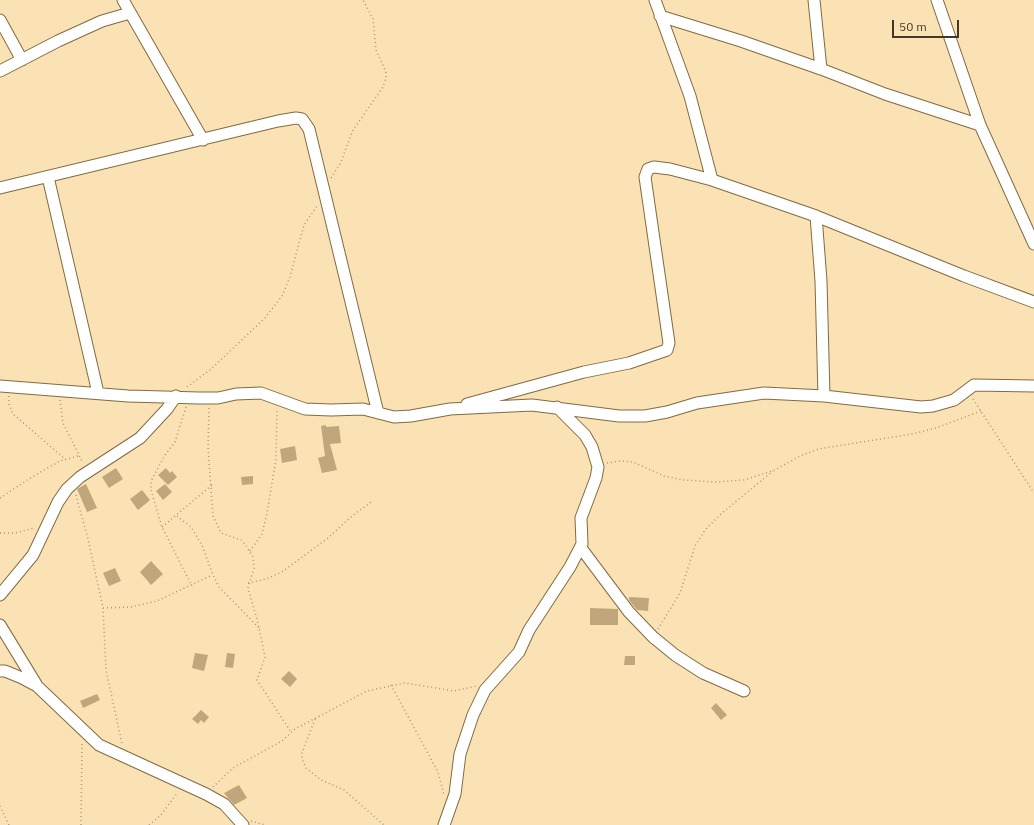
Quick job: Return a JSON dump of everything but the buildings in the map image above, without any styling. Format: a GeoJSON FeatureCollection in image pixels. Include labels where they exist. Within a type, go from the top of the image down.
{"type":"FeatureCollection","features":[{"type":"Feature","properties":{"kind":"street"},"geometry":{"type":"LineString","coordinates":[[123,0],[203,140]]}},
{"type":"Feature","properties":{"kind":"street"},"geometry":{"type":"LineString","coordinates":[[655,0],[690,96],[712,180]]}},
{"type":"Feature","properties":{"kind":"street"},"geometry":{"type":"LineString","coordinates":[[814,0],[821,69]]}},
{"type":"Feature","properties":{"kind":"street"},"geometry":{"type":"LineString","coordinates":[[937,0],[980,125],[1034,244]]}},
{"type":"Feature","properties":{"kind":"street"},"geometry":{"type":"LineString","coordinates":[[0,71],[94,24],[130,12]]}},
{"type":"Feature","properties":{"kind":"street"},"geometry":{"type":"LineString","coordinates":[[660,16],[740,41],[821,69],[885,94],[980,125]]}},
{"type":"Feature","properties":{"kind":"street"},"geometry":{"type":"LineString","coordinates":[[0,20],[22,60]]}},
{"type":"Feature","properties":{"kind":"street"},"geometry":{"type":"LineString","coordinates":[[0,188],[278,121],[296,118],[302,120],[309,129],[378,413]]}},
{"type":"Feature","properties":{"kind":"street"},"geometry":{"type":"LineString","coordinates":[[5,386],[61,391],[210,398],[261,393],[305,409],[363,409],[394,417],[411,416],[450,409],[584,372],[629,363],[667,350],[669,343],[645,177],[648,170],[654,168],[670,169],[712,180],[816,216],[964,276],[1034,302]]}},
{"type":"Feature","properties":{"kind":"street"},"geometry":{"type":"LineString","coordinates":[[48,177],[98,393]]}},
{"type":"Feature","properties":{"kind":"street"},"geometry":{"type":"LineString","coordinates":[[816,216],[821,281],[824,396]]}},
{"type":"Feature","properties":{"kind":"street"},"geometry":{"type":"LineString","coordinates":[[450,409],[532,405],[634,416],[667,412],[697,403],[764,393],[824,396],[920,407],[933,406],[954,400],[969,388],[978,384],[1034,386]]}},
{"type":"Feature","properties":{"kind":"street"},"geometry":{"type":"LineString","coordinates":[[0,595],[33,555],[58,502],[67,489],[89,471],[140,438],[168,408],[176,397]]}},
{"type":"Feature","properties":{"kind":"street"},"geometry":{"type":"LineString","coordinates":[[444,825],[455,794],[457,767],[466,734],[485,690],[519,652],[529,630],[581,548],[583,535],[581,518],[596,478],[598,467],[592,447],[585,435],[557,407]]}},
{"type":"Feature","properties":{"kind":"street"},"geometry":{"type":"LineString","coordinates":[[581,548],[629,612],[653,637],[675,655],[703,673],[744,691]]}},
{"type":"Feature","properties":{"kind":"street"},"geometry":{"type":"LineString","coordinates":[[0,625],[37,686],[99,745],[206,794],[224,804],[243,825]]}},
{"type":"Feature","properties":{"kind":"street"},"geometry":{"type":"LineString","coordinates":[[0,670],[6,671],[37,686]]}},
{"type":"Feature","properties":{"kind":"path"},"geometry":{"type":"LineString","coordinates":[[176,397],[211,369],[265,318],[282,296],[290,277],[302,231],[317,207],[324,188],[340,164],[354,130],[385,83],[386,72],[376,50],[374,41],[373,19],[363,0]]}},
{"type":"Feature","properties":{"kind":"path"},"geometry":{"type":"LineString","coordinates":[[5,386],[13,414],[66,460]]}},
{"type":"Feature","properties":{"kind":"path"},"geometry":{"type":"LineString","coordinates":[[969,388],[972,397],[1034,493]]}},
{"type":"Feature","properties":{"kind":"path"},"geometry":{"type":"LineString","coordinates":[[61,391],[61,412],[63,423],[78,456],[89,471]]}},
{"type":"Feature","properties":{"kind":"path"},"geometry":{"type":"LineString","coordinates":[[189,397],[182,426],[175,442],[165,455],[151,481],[151,490],[162,527],[192,586]]}},
{"type":"Feature","properties":{"kind":"path"},"geometry":{"type":"LineString","coordinates":[[210,398],[208,448],[212,485],[213,516],[218,528],[225,535],[241,540],[250,551],[253,558],[254,568],[248,583],[249,594],[260,629],[265,657],[257,680],[291,732]]}},
{"type":"Feature","properties":{"kind":"path"},"geometry":{"type":"LineString","coordinates":[[250,551],[262,534],[267,513],[276,459],[277,399]]}},
{"type":"Feature","properties":{"kind":"path"},"geometry":{"type":"LineString","coordinates":[[653,637],[680,593],[695,546],[705,530],[722,513],[775,470],[798,457],[818,449],[912,434],[936,428],[981,411]]}},
{"type":"Feature","properties":{"kind":"path"},"geometry":{"type":"LineString","coordinates":[[0,498],[32,477],[66,460],[78,456]]}},
{"type":"Feature","properties":{"kind":"path"},"geometry":{"type":"LineString","coordinates":[[598,467],[620,461],[633,462],[664,476],[684,480],[717,482],[744,480],[775,470]]}},
{"type":"Feature","properties":{"kind":"path"},"geometry":{"type":"LineString","coordinates":[[73,484],[88,539],[103,608],[106,670],[120,730],[123,756]]}},
{"type":"Feature","properties":{"kind":"path"},"geometry":{"type":"LineString","coordinates":[[162,527],[177,516],[212,485]]}},
{"type":"Feature","properties":{"kind":"path"},"geometry":{"type":"LineString","coordinates":[[248,583],[266,579],[282,572],[328,538],[352,516],[371,502]]}},
{"type":"Feature","properties":{"kind":"path"},"geometry":{"type":"LineString","coordinates":[[177,516],[191,527],[202,545],[219,587],[260,629]]}},
{"type":"Feature","properties":{"kind":"path"},"geometry":{"type":"LineString","coordinates":[[0,533],[23,532],[49,523]]}},
{"type":"Feature","properties":{"kind":"path"},"geometry":{"type":"LineString","coordinates":[[103,608],[131,607],[157,602],[213,575]]}},
{"type":"Feature","properties":{"kind":"path"},"geometry":{"type":"LineString","coordinates":[[206,794],[233,768],[282,741],[291,732],[315,718],[367,691],[405,683],[454,691],[491,682]]}},
{"type":"Feature","properties":{"kind":"path"},"geometry":{"type":"LineString","coordinates":[[391,685],[438,772],[443,787],[444,797]]}},
{"type":"Feature","properties":{"kind":"path"},"geometry":{"type":"LineString","coordinates":[[315,718],[302,753],[302,760],[306,768],[321,780],[344,790],[384,825]]}},
{"type":"Feature","properties":{"kind":"path"},"geometry":{"type":"LineString","coordinates":[[81,825],[82,729]]}},
{"type":"Feature","properties":{"kind":"path"},"geometry":{"type":"LineString","coordinates":[[149,825],[161,815],[184,784]]}},
{"type":"Feature","properties":{"kind":"path"},"geometry":{"type":"LineString","coordinates":[[0,806],[9,825]]}}]}
